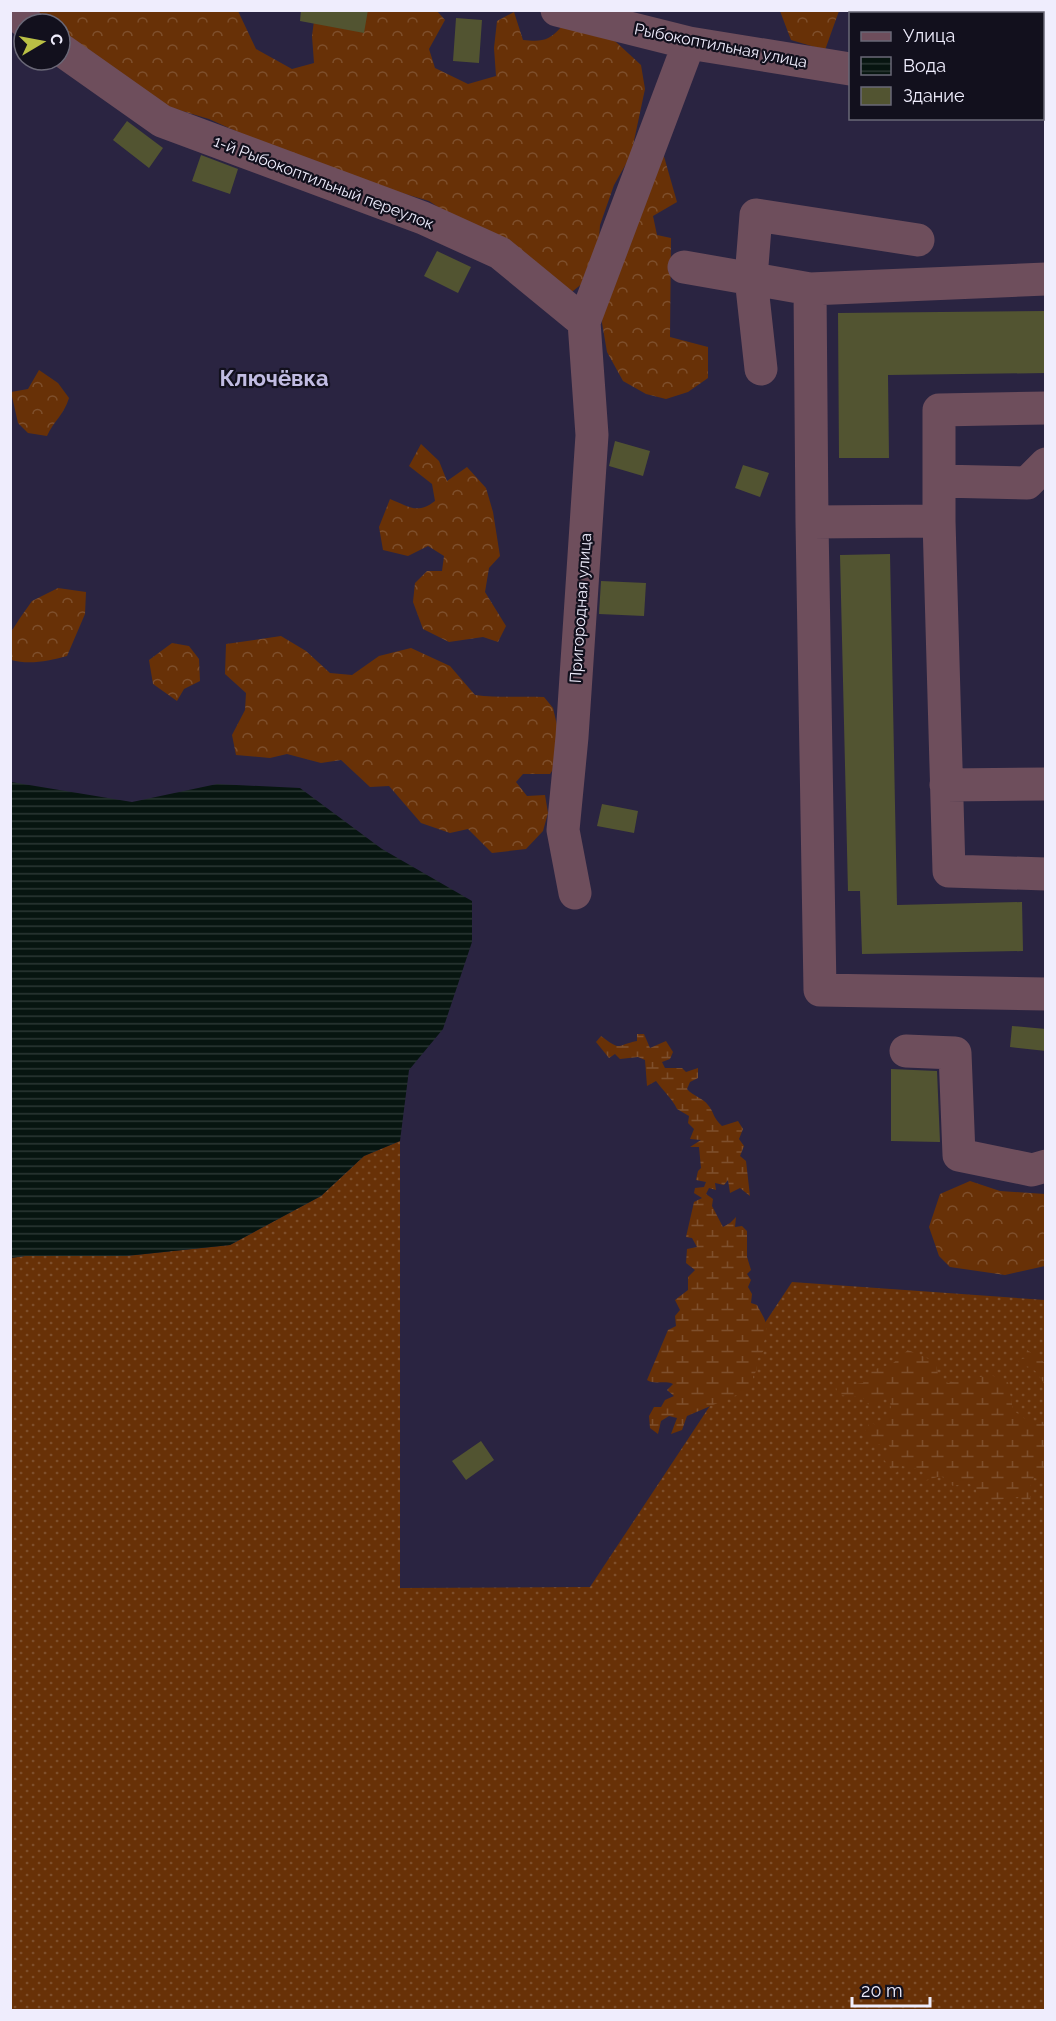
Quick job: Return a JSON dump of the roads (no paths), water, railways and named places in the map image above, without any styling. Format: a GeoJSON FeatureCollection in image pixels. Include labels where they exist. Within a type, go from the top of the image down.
{"type":"FeatureCollection","features":[{"type":"Feature","properties":{"kind":"street","name":"Рыбокоптильная улица"},"geometry":{"type":"LineString","coordinates":[[557,10],[689,43],[849,69]]}},
{"type":"Feature","properties":{"kind":"street"},"geometry":{"type":"LineString","coordinates":[[584,322],[689,43]]}},
{"type":"Feature","properties":{"kind":"street","name":"1-й Рыбокоптильный переулок"},"geometry":{"type":"LineString","coordinates":[[72,57],[162,121],[423,218],[500,253],[584,322]]}},
{"type":"Feature","properties":{"kind":"street"},"geometry":{"type":"LineString","coordinates":[[761,369],[751,278],[756,215],[918,240]]}},
{"type":"Feature","properties":{"kind":"street"},"geometry":{"type":"LineString","coordinates":[[684,267],[810,289],[1046,279]]}},
{"type":"Feature","properties":{"kind":"street"},"geometry":{"type":"LineString","coordinates":[[810,289],[820,990],[1046,994]]}},
{"type":"Feature","properties":{"kind":"street","name":"Пригородная улица"},"geometry":{"type":"LineString","coordinates":[[575,893],[563,830],[572,737],[592,435],[584,322]]}},
{"type":"Feature","properties":{"kind":"street"},"geometry":{"type":"LineString","coordinates":[[1046,408],[939,410],[939,521],[949,871],[1046,874]]}},
{"type":"Feature","properties":{"kind":"street"},"geometry":{"type":"LineString","coordinates":[[939,481],[1027,483],[1046,464]]}},
{"type":"Feature","properties":{"kind":"street"},"geometry":{"type":"LineString","coordinates":[[812,522],[939,521]]}},
{"type":"Feature","properties":{"kind":"street"},"geometry":{"type":"LineString","coordinates":[[946,785],[1046,784]]}},
{"type":"Feature","properties":{"kind":"street"},"geometry":{"type":"LineString","coordinates":[[906,1052],[955,1053],[959,1155],[1032,1170],[1046,1166]]}},
{"type":"Feature","properties":{"kind":"water"},"geometry":{"type":"Polygon","coordinates":[[[11,782],[132,802],[217,784],[300,788],[382,849],[472,901],[472,942],[443,1029],[409,1070],[400,1141],[364,1156],[321,1196],[230,1245],[126,1256],[11,1258],[11,782]]]}},
{"type":"Feature","properties":{"kind":"district","name":"Ключёвка"},"geometry":{"type":"Point","coordinates":[274,378]}}]}
